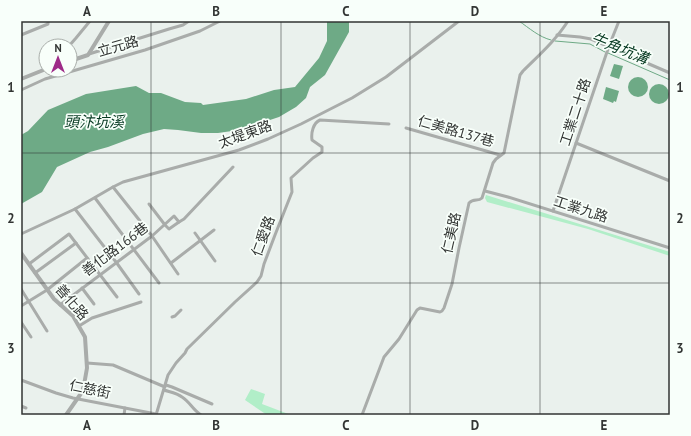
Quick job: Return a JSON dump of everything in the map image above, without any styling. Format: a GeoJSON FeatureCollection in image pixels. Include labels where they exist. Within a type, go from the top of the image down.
{"type":"FeatureCollection","features":[{"type":"Feature","properties":{"kind":"street"},"geometry":{"type":"LineString","coordinates":[[21,34],[48,24],[48,21]]}},
{"type":"Feature","properties":{"kind":"street"},"geometry":{"type":"LineString","coordinates":[[76,38],[90,21]]}},
{"type":"Feature","properties":{"kind":"street"},"geometry":{"type":"LineString","coordinates":[[88,55],[109,21]]}},
{"type":"Feature","properties":{"kind":"street"},"geometry":{"type":"LineString","coordinates":[[78,58],[183,25],[189,21]]}},
{"type":"Feature","properties":{"kind":"street","name":"立元路"},"geometry":{"type":"LineString","coordinates":[[21,90],[45,80],[145,50],[220,21]]}},
{"type":"Feature","properties":{"kind":"street","name":"太堤東路"},"geometry":{"type":"LineString","coordinates":[[21,234],[75,209],[123,182],[239,150],[301,124],[352,98],[386,77],[459,21]]}},
{"type":"Feature","properties":{"kind":"street"},"geometry":{"type":"LineString","coordinates":[[485,191],[493,163],[500,155],[504,153],[520,75],[544,51],[568,21]]}},
{"type":"Feature","properties":{"kind":"street","name":"工業二十路"},"geometry":{"type":"LineString","coordinates":[[553,211],[608,47],[619,21]]}},
{"type":"Feature","properties":{"kind":"street"},"geometry":{"type":"LineString","coordinates":[[556,36],[585,38],[670,73]]}},
{"type":"Feature","properties":{"kind":"street"},"geometry":{"type":"LineString","coordinates":[[21,79],[38,72]]}},
{"type":"Feature","properties":{"kind":"street","name":"仁愛路"},"geometry":{"type":"LineString","coordinates":[[156,415],[168,375],[176,363],[187,349],[257,282],[261,276],[264,264],[292,192],[291,178],[322,152],[322,147],[311,138],[314,124],[320,120],[389,124]]}},
{"type":"Feature","properties":{"kind":"street","name":"仁美路137巷"},"geometry":{"type":"LineString","coordinates":[[406,128],[500,155]]}},
{"type":"Feature","properties":{"kind":"street"},"geometry":{"type":"LineString","coordinates":[[576,143],[670,181]]}},
{"type":"Feature","properties":{"kind":"street"},"geometry":{"type":"LineString","coordinates":[[180,222],[233,167]]}},
{"type":"Feature","properties":{"kind":"street"},"geometry":{"type":"LineString","coordinates":[[113,187],[152,236],[178,274]]}},
{"type":"Feature","properties":{"kind":"street","name":"工業九路"},"geometry":{"type":"LineString","coordinates":[[485,191],[670,248]]}},
{"type":"Feature","properties":{"kind":"street","name":"仁美路"},"geometry":{"type":"LineString","coordinates":[[362,415],[384,357],[399,339],[417,310],[420,308],[440,312],[443,310],[452,284],[456,258],[469,203],[472,200],[482,199],[485,191]]}},
{"type":"Feature","properties":{"kind":"street"},"geometry":{"type":"LineString","coordinates":[[95,198],[159,283]]}},
{"type":"Feature","properties":{"kind":"street"},"geometry":{"type":"LineString","coordinates":[[149,204],[165,225]]}},
{"type":"Feature","properties":{"kind":"street"},"geometry":{"type":"LineString","coordinates":[[75,209],[139,294]]}},
{"type":"Feature","properties":{"kind":"street","name":"善化路166巷"},"geometry":{"type":"LineString","coordinates":[[60,305],[152,236],[174,216],[180,222],[169,229],[165,225]]}},
{"type":"Feature","properties":{"kind":"street"},"geometry":{"type":"LineString","coordinates":[[171,263],[214,230]]}},
{"type":"Feature","properties":{"kind":"street"},"geometry":{"type":"LineString","coordinates":[[195,233],[216,261]]}},
{"type":"Feature","properties":{"kind":"street"},"geometry":{"type":"LineString","coordinates":[[29,264],[69,234],[116,297]]}},
{"type":"Feature","properties":{"kind":"street"},"geometry":{"type":"LineString","coordinates":[[35,272],[76,243]]}},
{"type":"Feature","properties":{"kind":"street","name":"善化路"},"geometry":{"type":"LineString","coordinates":[[21,253],[47,290],[60,305],[73,316],[85,337],[87,364],[84,386],[82,392],[66,415]]}},
{"type":"Feature","properties":{"kind":"street"},"geometry":{"type":"LineString","coordinates":[[21,306],[47,290],[87,258]]}},
{"type":"Feature","properties":{"kind":"street"},"geometry":{"type":"LineString","coordinates":[[82,288],[94,304]]}},
{"type":"Feature","properties":{"kind":"street"},"geometry":{"type":"LineString","coordinates":[[21,289],[47,331]]}},
{"type":"Feature","properties":{"kind":"street"},"geometry":{"type":"LineString","coordinates":[[79,326],[92,318],[141,302]]}},
{"type":"Feature","properties":{"kind":"street"},"geometry":{"type":"LineString","coordinates":[[172,316],[175,316],[181,310]]}},
{"type":"Feature","properties":{"kind":"street"},"geometry":{"type":"LineString","coordinates":[[21,322],[31,337]]}},
{"type":"Feature","properties":{"kind":"street"},"geometry":{"type":"LineString","coordinates":[[87,364],[113,365],[165,387],[180,395],[196,412],[201,415]]}},
{"type":"Feature","properties":{"kind":"street","name":"仁慈街"},"geometry":{"type":"LineString","coordinates":[[21,380],[77,399],[156,415]]}},
{"type":"Feature","properties":{"kind":"street"},"geometry":{"type":"LineString","coordinates":[[165,387],[172,387],[212,404]]}},
{"type":"Feature","properties":{"kind":"street"},"geometry":{"type":"LineString","coordinates":[[21,406],[26,408]]}},
{"type":"Feature","properties":{"kind":"street"},"geometry":{"type":"LineString","coordinates":[[124,415],[125,408]]}},
{"type":"Feature","properties":{"kind":"shaded area"},"geometry":{"type":"Polygon","coordinates":[[[486,195],[670,252],[670,256],[588,229],[487,202],[485,198],[486,195]]]}},
{"type":"Feature","properties":{"kind":"shaded area"},"geometry":{"type":"Polygon","coordinates":[[[251,389],[265,394],[262,404],[291,415],[267,415],[245,400],[251,389]]]}},
{"type":"Feature","properties":{"kind":"water","name":"頭汴坑溪"},"geometry":{"type":"Polygon","coordinates":[[[327,21],[349,21],[349,32],[325,75],[310,87],[306,98],[296,107],[279,117],[239,130],[218,133],[201,133],[164,129],[143,134],[90,152],[57,167],[42,192],[21,204],[21,135],[28,131],[48,110],[86,94],[136,86],[149,93],[161,93],[185,102],[201,103],[203,105],[246,99],[274,90],[295,87],[319,58],[327,41],[327,21]]]}},
{"type":"Feature","properties":{"kind":"water"},"geometry":{"type":"Polygon","coordinates":[[[614,64],[623,66],[619,79],[610,76],[614,64]]]}},
{"type":"Feature","properties":{"kind":"water"},"geometry":{"type":"Polygon","coordinates":[[[634,77],[642,77],[648,83],[648,91],[642,97],[634,97],[628,91],[628,83],[634,77]]]}},
{"type":"Feature","properties":{"kind":"water"},"geometry":{"type":"Polygon","coordinates":[[[655,84],[663,84],[669,90],[669,98],[663,104],[655,104],[649,98],[649,90],[655,84]]]}},
{"type":"Feature","properties":{"kind":"water"},"geometry":{"type":"Polygon","coordinates":[[[606,87],[619,91],[616,102],[614,101],[613,103],[603,99],[606,87]]]}},
{"type":"Feature","properties":{"kind":"waterway","name":"牛角坑溝"},"geometry":{"type":"LineString","coordinates":[[519,21],[538,35],[551,40]]}},
{"type":"Feature","properties":{"kind":"waterway","name":"牛角坑溝"},"geometry":{"type":"LineString","coordinates":[[555,41],[590,44],[605,52]]}},
{"type":"Feature","properties":{"kind":"waterway","name":"牛角坑溝"},"geometry":{"type":"LineString","coordinates":[[608,53],[670,80]]}}]}
